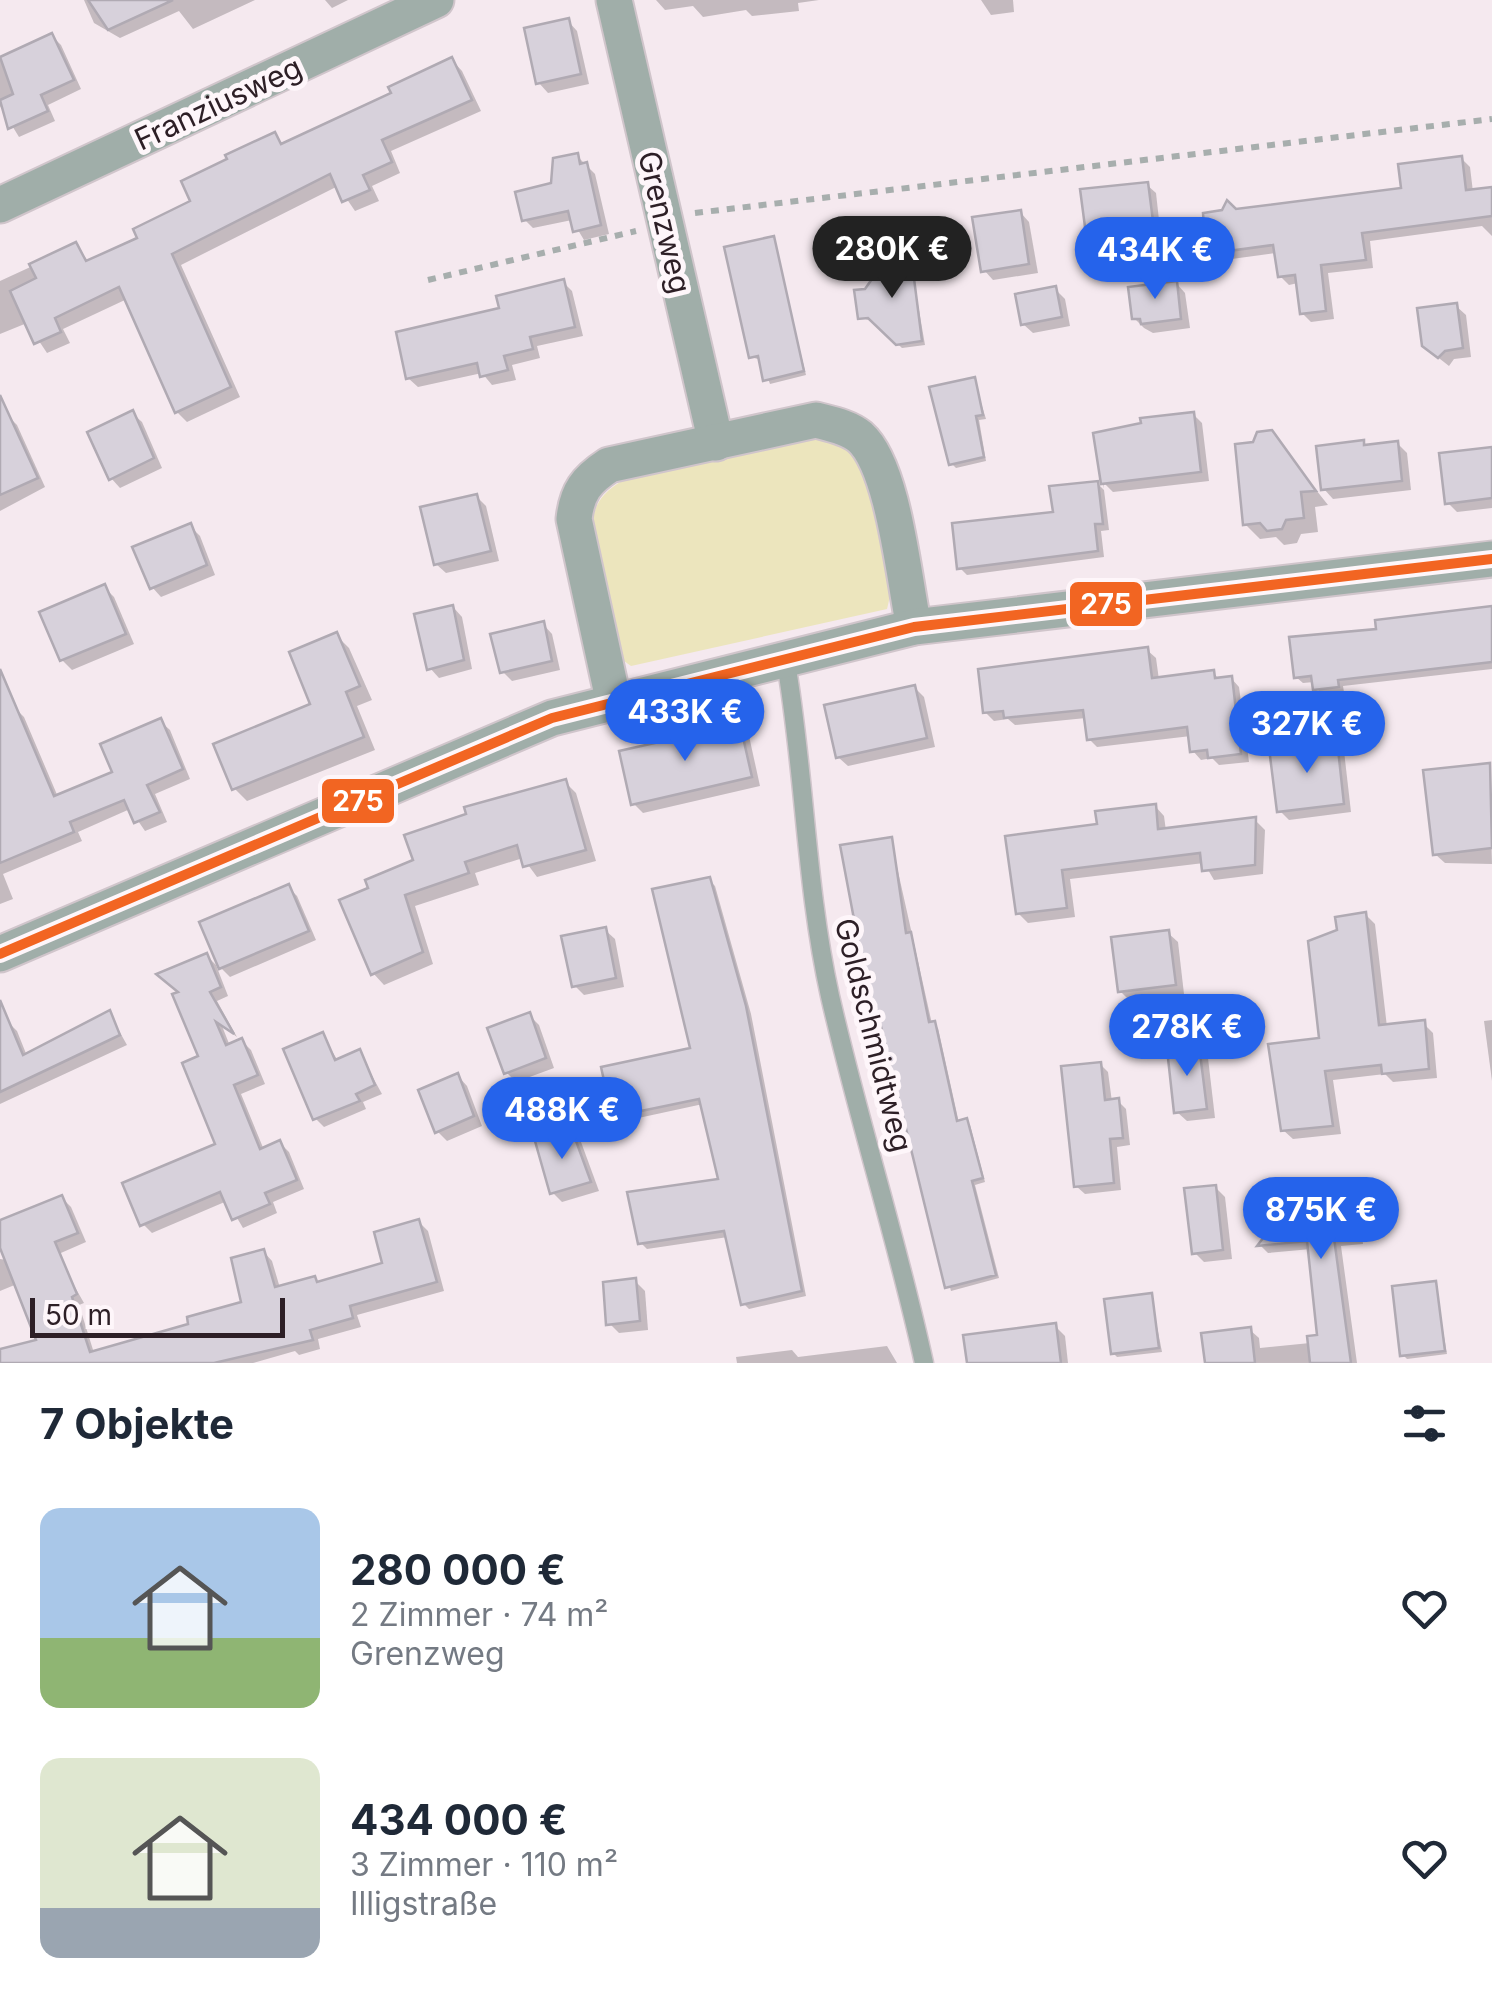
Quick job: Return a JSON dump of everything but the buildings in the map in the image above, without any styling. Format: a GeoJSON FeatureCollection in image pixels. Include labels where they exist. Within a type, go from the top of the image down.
{"type":"FeatureCollection","features":[{"type":"Feature","properties":{"kind":"street","name":"Franziusweg"},"geometry":{"type":"LineString","coordinates":[[0,205],[436,0]]}},
{"type":"Feature","properties":{"kind":"street","name":"Grenzweg"},"geometry":{"type":"LineString","coordinates":[[614,0],[656,223],[716,444]]}},
{"type":"Feature","properties":{"kind":"street"},"geometry":{"type":"LineString","coordinates":[[613,699],[574,519],[576,496],[589,478],[609,465],[816,420],[860,437],[882,473],[914,626]]}},
{"type":"Feature","properties":{"kind":"street"},"geometry":{"type":"LineString","coordinates":[[0,954],[552,718],[613,699],[914,626],[1492,560]]}},
{"type":"Feature","properties":{"kind":"lane","name":"Goldschmidtweg"},"geometry":{"type":"LineString","coordinates":[[785,658],[803,834],[830,994],[896,1232],[924,1363]]}},
{"type":"Feature","properties":{"kind":"path"},"geometry":{"type":"LineString","coordinates":[[428,280],[656,223],[1492,119]]}},
{"type":"Feature","properties":{"kind":"shaded area"},"geometry":{"type":"Polygon","coordinates":[[[825,437],[839,438],[863,465],[891,592],[887,609],[631,666],[624,661],[592,531],[596,508],[608,490],[622,481],[825,437]]]}},
{"type":"Feature","properties":{"kind":"transit line","name":"275"},"geometry":{"type":"LineString","coordinates":[[0,954],[552,718],[914,627],[1492,559]]}}]}
